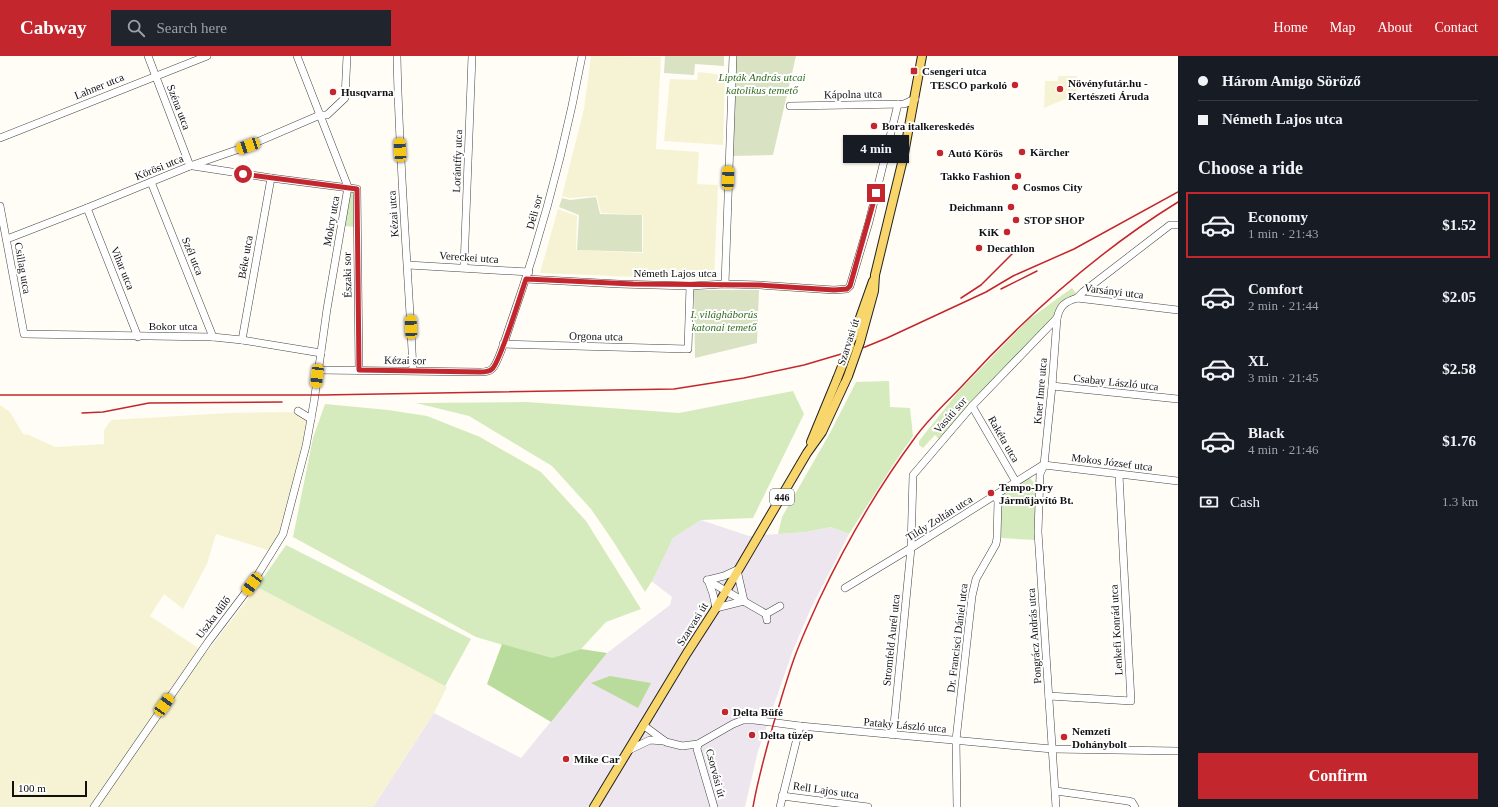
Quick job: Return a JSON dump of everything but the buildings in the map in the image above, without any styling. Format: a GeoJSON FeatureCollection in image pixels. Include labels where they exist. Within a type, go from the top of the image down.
{"type":"FeatureCollection","features":[{"type":"Feature","properties":{"kind":"main road","name":"Szarvasi út"},"geometry":{"type":"LineString","coordinates":[[807,453],[850,346],[875,275],[903,159],[922,56]]}},
{"type":"Feature","properties":{"kind":"main road","name":"Szarvasi út"},"geometry":{"type":"LineString","coordinates":[[594,807],[716,608],[807,453],[822,432],[848,376],[860,342],[874,291],[875,275]]}},
{"type":"Feature","properties":{"kind":"street","name":"Széna utca"},"geometry":{"type":"LineString","coordinates":[[148,56],[190,166]]}},
{"type":"Feature","properties":{"kind":"street","name":"Lahner utca"},"geometry":{"type":"LineString","coordinates":[[0,138],[207,56]]}},
{"type":"Feature","properties":{"kind":"street","name":"Mokry utca"},"geometry":{"type":"LineString","coordinates":[[297,56],[348,187],[327,309],[315,398]]}},
{"type":"Feature","properties":{"kind":"street"},"geometry":{"type":"LineString","coordinates":[[320,115],[327,115],[345,98],[347,56]]}},
{"type":"Feature","properties":{"kind":"street","name":"Kézai utca"},"geometry":{"type":"LineString","coordinates":[[397,56],[401,177],[408,265],[413,370]]}},
{"type":"Feature","properties":{"kind":"street","name":"Lorántffy utca"},"geometry":{"type":"LineString","coordinates":[[464,267],[472,56]]}},
{"type":"Feature","properties":{"kind":"street","name":"Déli sor"},"geometry":{"type":"LineString","coordinates":[[492,369],[503,344],[527,276],[555,177],[582,56]]}},
{"type":"Feature","properties":{"kind":"street"},"geometry":{"type":"LineString","coordinates":[[725,284],[733,56]]}},
{"type":"Feature","properties":{"kind":"street","name":"Kápolna utca"},"geometry":{"type":"LineString","coordinates":[[790,106],[904,104],[915,98]]}},
{"type":"Feature","properties":{"kind":"street","name":"Németh Lajos utca"},"geometry":{"type":"LineString","coordinates":[[527,276],[619,284],[690,286],[725,284],[834,290],[847,289],[850,286],[869,222],[898,104]]}},
{"type":"Feature","properties":{"kind":"street","name":"Körösi utca"},"geometry":{"type":"LineString","coordinates":[[7,239],[88,208],[190,166],[248,146],[320,115]]}},
{"type":"Feature","properties":{"kind":"street"},"geometry":{"type":"LineString","coordinates":[[190,166],[271,178],[348,187]]}},
{"type":"Feature","properties":{"kind":"street","name":"Béke utca"},"geometry":{"type":"LineString","coordinates":[[242,340],[271,178]]}},
{"type":"Feature","properties":{"kind":"street","name":"Szél utca"},"geometry":{"type":"LineString","coordinates":[[151,182],[213,337]]}},
{"type":"Feature","properties":{"kind":"street","name":"Északi sor"},"geometry":{"type":"LineString","coordinates":[[348,187],[357,189],[359,370]]}},
{"type":"Feature","properties":{"kind":"street","name":"Csillag utca"},"geometry":{"type":"LineString","coordinates":[[0,206],[24,334]]}},
{"type":"Feature","properties":{"kind":"street","name":"Vihar utca"},"geometry":{"type":"LineString","coordinates":[[88,208],[138,337]]}},
{"type":"Feature","properties":{"kind":"street"},"geometry":{"type":"LineString","coordinates":[[1077,298],[1170,226],[1178,224]]}},
{"type":"Feature","properties":{"kind":"street","name":"Vereckei utca"},"geometry":{"type":"LineString","coordinates":[[408,265],[464,267],[527,276]]}},
{"type":"Feature","properties":{"kind":"street","name":"Orgona utca"},"geometry":{"type":"LineString","coordinates":[[503,344],[688,349],[690,286]]}},
{"type":"Feature","properties":{"kind":"street","name":"Varsányi utca"},"geometry":{"type":"LineString","coordinates":[[1057,318],[1059,309],[1064,304],[1077,298],[1178,310]]}},
{"type":"Feature","properties":{"kind":"street","name":"Kner Imre utca"},"geometry":{"type":"LineString","coordinates":[[1044,465],[1057,318]]}},
{"type":"Feature","properties":{"kind":"street","name":"Vasúti sor"},"geometry":{"type":"LineString","coordinates":[[912,548],[913,475],[972,406],[1057,318]]}},
{"type":"Feature","properties":{"kind":"street","name":"Bokor utca"},"geometry":{"type":"LineString","coordinates":[[24,334],[213,337],[242,340],[321,353]]}},
{"type":"Feature","properties":{"kind":"street","name":"Kézai sor"},"geometry":{"type":"LineString","coordinates":[[318,370],[480,372],[492,369]]}},
{"type":"Feature","properties":{"kind":"street","name":"Csabay László utca"},"geometry":{"type":"LineString","coordinates":[[1052,386],[1178,399]]}},
{"type":"Feature","properties":{"kind":"street","name":"Uszka dűlő"},"geometry":{"type":"LineString","coordinates":[[94,807],[208,642],[252,584],[283,534],[306,446],[315,398]]}},
{"type":"Feature","properties":{"kind":"street","name":"Rakéta utca"},"geometry":{"type":"LineString","coordinates":[[972,406],[1016,482]]}},
{"type":"Feature","properties":{"kind":"street"},"geometry":{"type":"LineString","coordinates":[[298,411],[311,419]]}},
{"type":"Feature","properties":{"kind":"street","name":"Mokos József utca"},"geometry":{"type":"LineString","coordinates":[[1044,465],[1178,481]]}},
{"type":"Feature","properties":{"kind":"street","name":"Tildy Zoltán utca"},"geometry":{"type":"LineString","coordinates":[[845,588],[912,548],[1044,465]]}},
{"type":"Feature","properties":{"kind":"street","name":"Pongrácz András utca"},"geometry":{"type":"LineString","coordinates":[[1044,465],[1040,474],[1038,532],[1056,807]]}},
{"type":"Feature","properties":{"kind":"street","name":"Lenkefi Konrád utca"},"geometry":{"type":"LineString","coordinates":[[1049,696],[1131,701],[1119,475]]}},
{"type":"Feature","properties":{"kind":"street","name":"Dr. Francisci Dániel utca"},"geometry":{"type":"LineString","coordinates":[[957,807],[956,740],[974,586],[976,578],[994,549],[997,538],[998,501],[995,496]]}},
{"type":"Feature","properties":{"kind":"street","name":"Stromfeld Aurél utca"},"geometry":{"type":"LineString","coordinates":[[893,735],[912,548]]}},
{"type":"Feature","properties":{"kind":"street"},"geometry":{"type":"LineString","coordinates":[[707,579],[724,576],[737,570],[744,601]]}},
{"type":"Feature","properties":{"kind":"street"},"geometry":{"type":"LineString","coordinates":[[707,579],[744,601],[766,617],[780,606]]}},
{"type":"Feature","properties":{"kind":"street"},"geometry":{"type":"LineString","coordinates":[[707,579],[713,594],[716,608],[744,601]]}},
{"type":"Feature","properties":{"kind":"street","name":"Pataky László utca"},"geometry":{"type":"LineString","coordinates":[[643,725],[666,742],[682,746],[698,744],[743,720],[754,720],[800,726],[1052,749],[1178,751]]}},
{"type":"Feature","properties":{"kind":"street"},"geometry":{"type":"LineString","coordinates":[[780,807],[800,726]]}},
{"type":"Feature","properties":{"kind":"street"},"geometry":{"type":"LineString","coordinates":[[629,750],[650,740],[666,742]]}},
{"type":"Feature","properties":{"kind":"street","name":"Csorvási út"},"geometry":{"type":"LineString","coordinates":[[698,744],[698,749],[714,807]]}},
{"type":"Feature","properties":{"kind":"street"},"geometry":{"type":"LineString","coordinates":[[1056,791],[1132,802],[1136,807]]}},
{"type":"Feature","properties":{"kind":"street","name":"Rell Lajos utca"},"geometry":{"type":"LineString","coordinates":[[782,796],[868,807]]}},
{"type":"Feature","properties":{"kind":"street"},"geometry":{"type":"LineString","coordinates":[[1115,799],[1116,807]]}},
{"type":"Feature","properties":{"kind":"shaded area"},"geometry":{"type":"Polygon","coordinates":[[[591,56],[661,57],[656,149],[699,152],[697,184],[718,185],[714,280],[540,273],[558,209],[577,216],[576,250],[643,253],[643,215],[601,213],[597,196],[569,198],[562,196],[584,109],[591,56]]]}},
{"type":"Feature","properties":{"kind":"shaded area"},"geometry":{"type":"Polygon","coordinates":[[[698,72],[725,75],[723,145],[664,141],[670,79],[697,80],[698,72]]]}},
{"type":"Feature","properties":{"kind":"shaded area"},"geometry":{"type":"Polygon","coordinates":[[[1058,76],[1077,76],[1077,94],[1044,108],[1045,81],[1058,81],[1058,76]]]}},
{"type":"Feature","properties":{"kind":"shaded area"},"geometry":{"type":"Polygon","coordinates":[[[0,405],[10,412],[23,434],[29,435],[55,447],[104,444],[104,430],[111,420],[229,413],[295,412],[303,415],[307,420],[308,426],[281,532],[271,551],[216,534],[207,564],[183,609],[164,594],[150,616],[206,653],[257,587],[447,687],[434,713],[373,807],[0,807],[0,405]]]}},
{"type":"Feature","properties":{"kind":"shaded area"},"geometry":{"type":"Polygon","coordinates":[[[701,520],[749,536],[806,532],[831,527],[849,534],[811,608],[793,650],[758,751],[745,807],[373,807],[434,713],[521,758],[607,653],[670,605],[672,597],[650,580],[673,538],[701,520]]]}},
{"type":"Feature","properties":{"kind":"green space"},"geometry":{"type":"Polygon","coordinates":[[[665,56],[724,56],[724,66],[695,64],[694,75],[664,73],[665,56]]]}},
{"type":"Feature","properties":{"kind":"green space","name":"Lipták András utcai katolikus temető"},"geometry":{"type":"Polygon","coordinates":[[[736,56],[796,56],[773,155],[733,156],[736,56]]]}},
{"type":"Feature","properties":{"kind":"green space"},"geometry":{"type":"Polygon","coordinates":[[[349,189],[355,194],[356,227],[344,226],[349,189]]]}},
{"type":"Feature","properties":{"kind":"green space"},"geometry":{"type":"Polygon","coordinates":[[[596,197],[600,214],[642,215],[642,252],[577,250],[579,215],[559,207],[562,198],[570,200],[596,197]]]}},
{"type":"Feature","properties":{"kind":"green space"},"geometry":{"type":"Polygon","coordinates":[[[1072,288],[1078,296],[940,440],[935,435],[923,448],[919,445],[919,441],[958,392],[1028,320],[1072,288]]]}},
{"type":"Feature","properties":{"kind":"green space","name":"I. világháborús katonai temető"},"geometry":{"type":"Polygon","coordinates":[[[694,290],[759,290],[757,343],[695,358],[694,290]]]}},
{"type":"Feature","properties":{"kind":"green space"},"geometry":{"type":"Polygon","coordinates":[[[889,381],[890,407],[910,408],[913,436],[849,534],[831,527],[806,532],[778,534],[782,517],[830,433],[856,382],[889,381]]]}},
{"type":"Feature","properties":{"kind":"green space"},"geometry":{"type":"Polygon","coordinates":[[[793,391],[804,414],[753,518],[701,520],[673,538],[645,592],[591,509],[552,466],[469,416],[416,403],[527,402],[679,413],[793,391]]]}},
{"type":"Feature","properties":{"kind":"green space"},"geometry":{"type":"Polygon","coordinates":[[[325,404],[388,410],[427,416],[480,437],[541,472],[586,521],[641,609],[606,622],[581,649],[551,659],[476,637],[293,537],[313,438],[325,404]]]}},
{"type":"Feature","properties":{"kind":"green space"},"geometry":{"type":"Polygon","coordinates":[[[1030,478],[1035,484],[1035,540],[1001,538],[1000,499],[1006,493],[1030,478]]]}},
{"type":"Feature","properties":{"kind":"green space"},"geometry":{"type":"Polygon","coordinates":[[[286,545],[471,639],[445,686],[257,587],[286,545]]]}},
{"type":"Feature","properties":{"kind":"green space"},"geometry":{"type":"Polygon","coordinates":[[[502,644],[552,658],[581,649],[607,653],[551,722],[487,684],[502,644]]]}},
{"type":"Feature","properties":{"kind":"green space"},"geometry":{"type":"Polygon","coordinates":[[[610,676],[651,683],[638,708],[591,683],[610,676]]]}},
{"type":"Feature","properties":{"kind":"railway"},"geometry":{"type":"LineString","coordinates":[[0,395],[322,395],[674,389],[744,378],[804,365],[865,347],[887,338],[986,292],[1013,276],[1074,249],[1178,192]]}},
{"type":"Feature","properties":{"kind":"railway"},"geometry":{"type":"LineString","coordinates":[[753,807],[774,722],[798,649],[819,600],[851,537],[900,458],[931,418],[987,359],[1064,286],[1119,242],[1178,202]]}},
{"type":"Feature","properties":{"kind":"railway"},"geometry":{"type":"LineString","coordinates":[[961,298],[981,285],[1017,249]]}},
{"type":"Feature","properties":{"kind":"railway"},"geometry":{"type":"LineString","coordinates":[[1001,289],[1037,271]]}},
{"type":"Feature","properties":{"kind":"railway"},"geometry":{"type":"LineString","coordinates":[[82,413],[103,412],[149,403],[282,402]]}},
{"type":"Feature","properties":{"kind":"place","name":"Csengeri utca"},"geometry":{"type":"Point","coordinates":[914,71]}},
{"type":"Feature","properties":{"kind":"place","name":"TESCO parkoló"},"geometry":{"type":"Point","coordinates":[1015,85]}},
{"type":"Feature","properties":{"kind":"place","name":"Növényfutár.hu - Kertészeti Áruda"},"geometry":{"type":"Point","coordinates":[1060,89]}},
{"type":"Feature","properties":{"kind":"place","name":"Husqvarna"},"geometry":{"type":"Point","coordinates":[333,92]}},
{"type":"Feature","properties":{"kind":"place","name":"Bora italkereskedés"},"geometry":{"type":"Point","coordinates":[874,126]}},
{"type":"Feature","properties":{"kind":"place","name":"Kärcher"},"geometry":{"type":"Point","coordinates":[1022,152]}},
{"type":"Feature","properties":{"kind":"place","name":"Autó Körös"},"geometry":{"type":"Point","coordinates":[940,153]}},
{"type":"Feature","properties":{"kind":"place","name":"Takko Fashion"},"geometry":{"type":"Point","coordinates":[1018,176]}},
{"type":"Feature","properties":{"kind":"place","name":"Cosmos City"},"geometry":{"type":"Point","coordinates":[1015,187]}},
{"type":"Feature","properties":{"kind":"place","name":"Deichmann"},"geometry":{"type":"Point","coordinates":[1011,207]}},
{"type":"Feature","properties":{"kind":"place","name":"STOP SHOP"},"geometry":{"type":"Point","coordinates":[1016,220]}},
{"type":"Feature","properties":{"kind":"place","name":"KiK"},"geometry":{"type":"Point","coordinates":[1007,232]}},
{"type":"Feature","properties":{"kind":"place","name":"Decathlon"},"geometry":{"type":"Point","coordinates":[979,248]}},
{"type":"Feature","properties":{"kind":"place","name":"Tempo-Dry Járműjavító Bt."},"geometry":{"type":"Point","coordinates":[991,493]}},
{"type":"Feature","properties":{"kind":"place","name":"Delta Büfé"},"geometry":{"type":"Point","coordinates":[725,712]}},
{"type":"Feature","properties":{"kind":"place","name":"Delta tüzép"},"geometry":{"type":"Point","coordinates":[752,735]}},
{"type":"Feature","properties":{"kind":"place","name":"Nemzeti Dohánybolt"},"geometry":{"type":"Point","coordinates":[1064,737]}},
{"type":"Feature","properties":{"kind":"place","name":"Mike Car"},"geometry":{"type":"Point","coordinates":[566,759]}},
{"type":"Feature","properties":{"kind":"route"},"geometry":{"type":"LineString","coordinates":[[243,174],[357,189],[359,370],[486,372],[492,369],[503,344],[526,279],[619,284],[690,286],[725,284],[834,290],[847,289],[850,286],[876,193]]}}]}
